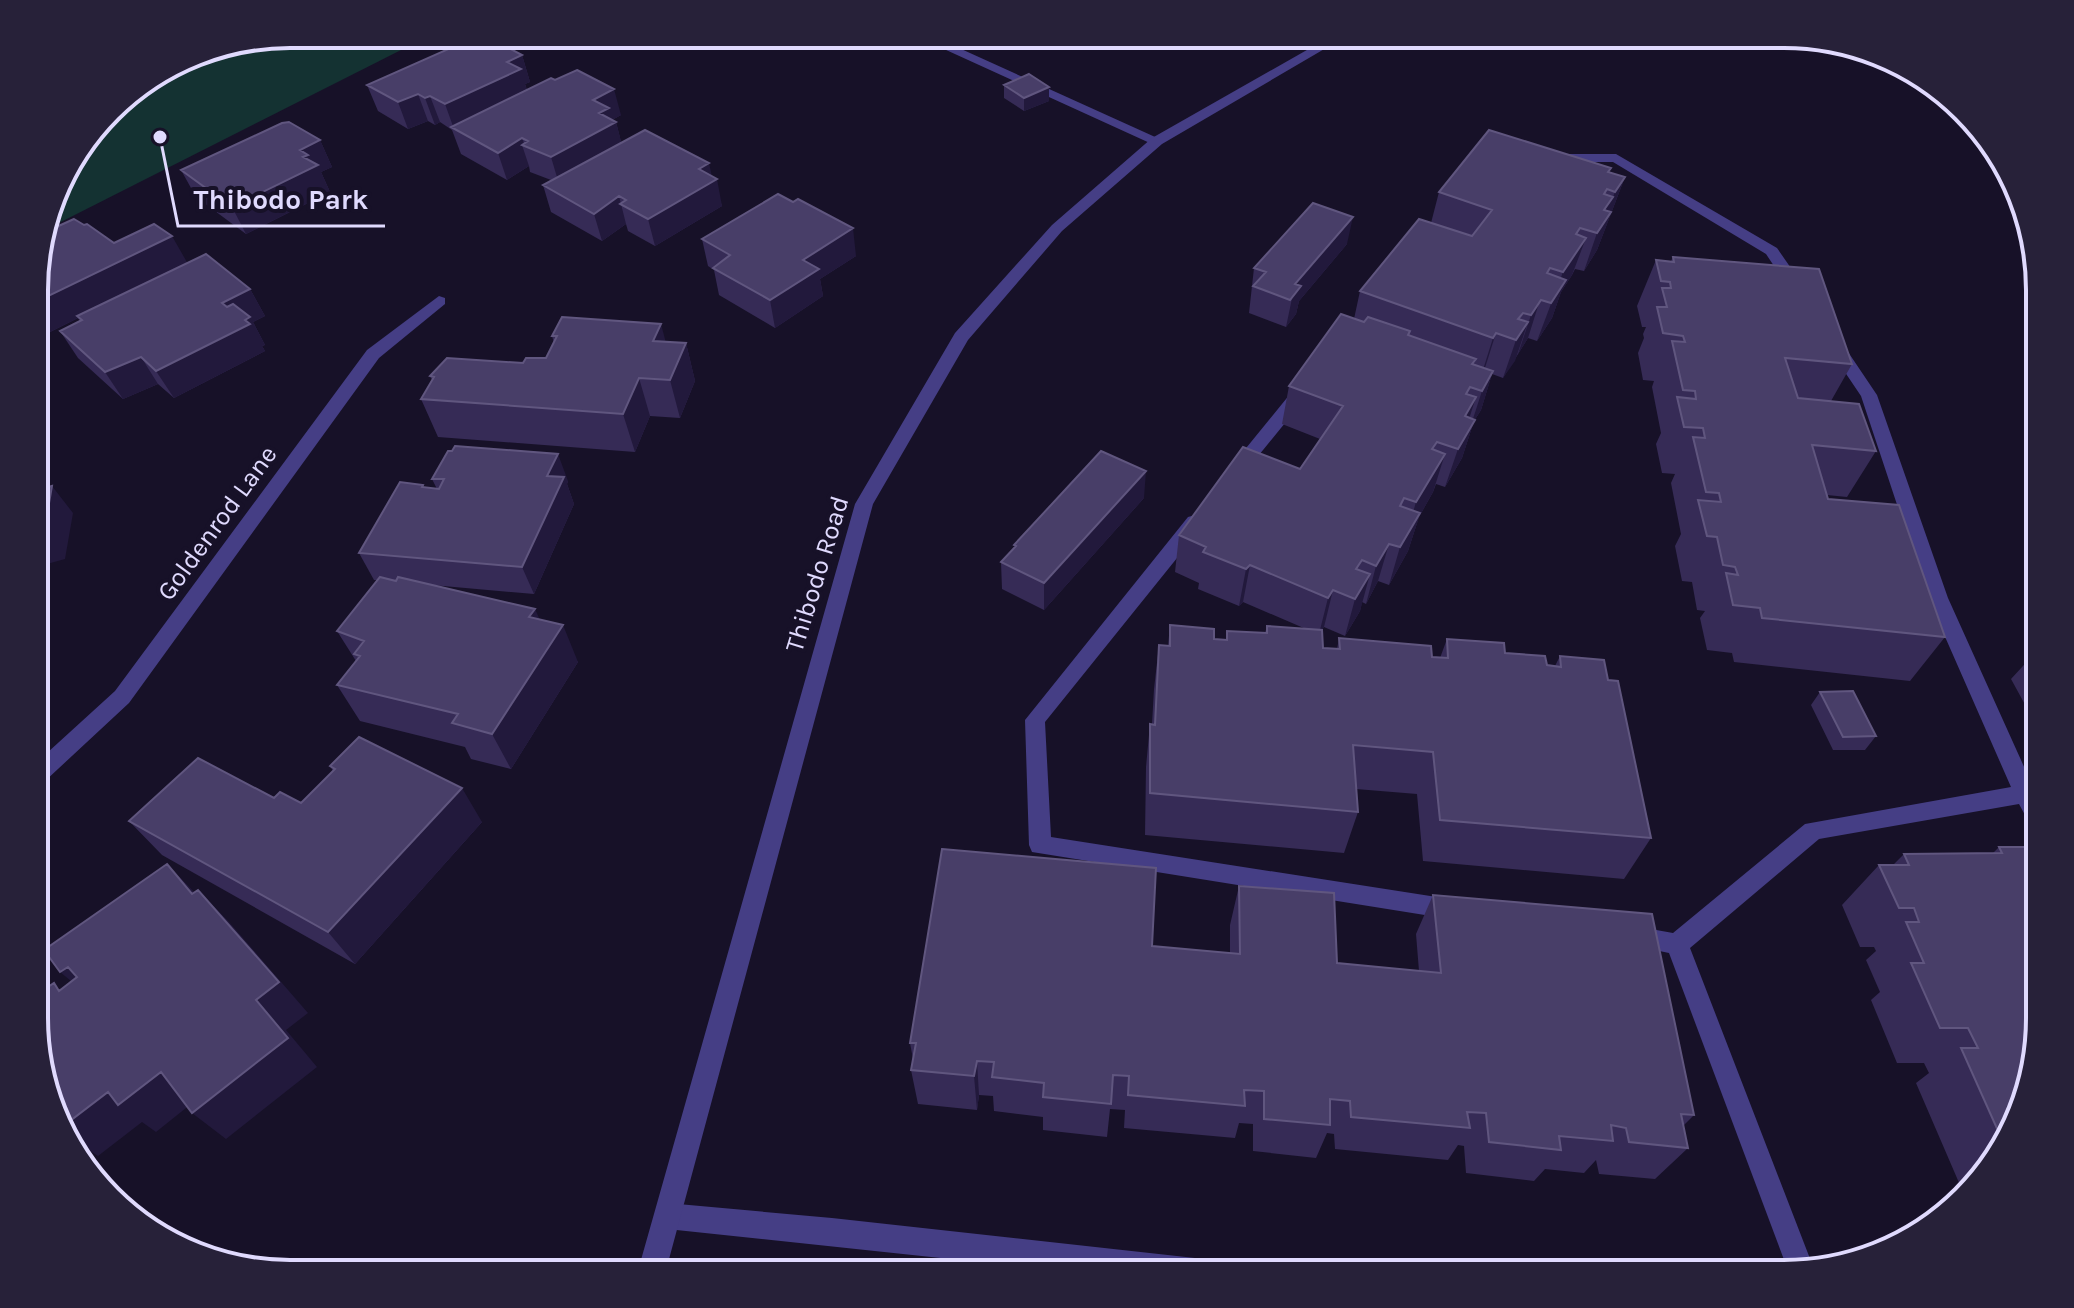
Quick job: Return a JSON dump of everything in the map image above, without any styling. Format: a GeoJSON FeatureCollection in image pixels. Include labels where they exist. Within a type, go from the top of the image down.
{"type":"FeatureCollection","features":[{"type":"Feature","properties":{"kind":"street"},"geometry":{"type":"LineString","coordinates":[[948,48],[1157,141]]}},
{"type":"Feature","properties":{"kind":"street","name":"Thibodo Road"},"geometry":{"type":"LineString","coordinates":[[655,1260],[864,504],[961,337],[1057,228],[1157,141],[1320,48]]}},
{"type":"Feature","properties":{"kind":"street"},"geometry":{"type":"LineString","coordinates":[[1536,159],[1616,158],[1772,251],[1807,304]]}},
{"type":"Feature","properties":{"kind":"street","name":"Goldenrod Lane"},"geometry":{"type":"LineString","coordinates":[[48,765],[122,697],[373,354],[439,301]]}},
{"type":"Feature","properties":{"kind":"street"},"geometry":{"type":"LineString","coordinates":[[1615,934],[1677,944],[1813,831],[2025,794],[1938,598],[1869,395],[1825,330]]}},
{"type":"Feature","properties":{"kind":"street"},"geometry":{"type":"LineString","coordinates":[[1223,488],[1311,379]]}},
{"type":"Feature","properties":{"kind":"street"},"geometry":{"type":"LineString","coordinates":[[1203,513],[1035,720],[1040,845],[1475,913]]}},
{"type":"Feature","properties":{"kind":"street"},"geometry":{"type":"LineString","coordinates":[[1677,944],[1797,1259]]}},
{"type":"Feature","properties":{"kind":"street"},"geometry":{"type":"LineString","coordinates":[[667,1216],[1084,1259]]}},
{"type":"Feature","properties":{"kind":"green space"},"geometry":{"type":"Polygon","coordinates":[[[405,48],[57,224],[80,169],[98,143],[131,108],[169,80],[212,61],[259,50],[405,48]]]}},
{"type":"Feature","properties":{"kind":"building"},"geometry":{"type":"Polygon","coordinates":[[[450,48],[509,48],[522,55],[507,62],[521,69],[445,104],[418,94],[398,102],[367,85],[450,48]]]}},
{"type":"Feature","properties":{"kind":"building"},"geometry":{"type":"Polygon","coordinates":[[[577,70],[614,89],[593,100],[609,108],[599,113],[616,122],[551,157],[522,145],[528,141],[522,138],[498,153],[451,127],[551,78],[555,80],[577,70]]]}},
{"type":"Feature","properties":{"kind":"building"},"geometry":{"type":"Polygon","coordinates":[[[1029,74],[1049,87],[1024,98],[1004,85],[1029,74]]]}},
{"type":"Feature","properties":{"kind":"building"},"geometry":{"type":"Polygon","coordinates":[[[289,122],[320,140],[300,150],[308,155],[303,157],[318,165],[232,207],[181,170],[282,123],[289,122]]]}},
{"type":"Feature","properties":{"kind":"building"},"geometry":{"type":"Polygon","coordinates":[[[645,130],[709,163],[699,169],[717,179],[648,219],[620,204],[626,200],[619,196],[594,214],[543,185],[645,130]]]}},
{"type":"Feature","properties":{"kind":"building"},"geometry":{"type":"Polygon","coordinates":[[[1489,130],[1611,168],[1608,172],[1625,177],[1615,192],[1607,189],[1604,194],[1613,197],[1604,210],[1611,212],[1597,233],[1580,228],[1576,234],[1586,238],[1563,272],[1550,268],[1547,273],[1566,280],[1551,303],[1541,300],[1531,315],[1523,313],[1518,319],[1528,322],[1516,340],[1496,333],[1493,338],[1360,291],[1419,219],[1472,236],[1492,210],[1439,192],[1489,130]]]}},
{"type":"Feature","properties":{"kind":"building"},"geometry":{"type":"Polygon","coordinates":[[[778,194],[793,202],[798,199],[853,228],[803,260],[819,269],[770,300],[713,268],[730,255],[702,239],[778,194]]]}},
{"type":"Feature","properties":{"kind":"building"},"geometry":{"type":"Polygon","coordinates":[[[1313,203],[1353,217],[1295,284],[1301,286],[1290,300],[1253,286],[1266,272],[1254,268],[1313,203]]]}},
{"type":"Feature","properties":{"kind":"building"},"geometry":{"type":"Polygon","coordinates":[[[74,219],[87,224],[114,243],[154,224],[172,236],[48,296],[50,259],[56,227],[74,219]]]}},
{"type":"Feature","properties":{"kind":"building"},"geometry":{"type":"Polygon","coordinates":[[[206,254],[250,289],[222,303],[227,307],[233,304],[250,317],[245,320],[250,324],[156,371],[141,357],[105,372],[60,331],[82,320],[77,316],[206,254]]]}},
{"type":"Feature","properties":{"kind":"building"},"geometry":{"type":"Polygon","coordinates":[[[1673,257],[1819,269],[1852,364],[1785,358],[1798,398],[1859,404],[1876,451],[1812,445],[1828,499],[1899,505],[1945,637],[1762,618],[1760,608],[1733,605],[1726,573],[1738,575],[1735,567],[1723,565],[1717,537],[1707,536],[1698,500],[1721,502],[1719,493],[1706,492],[1693,437],[1705,438],[1703,428],[1684,427],[1677,397],[1696,399],[1695,391],[1683,390],[1672,341],[1685,342],[1683,336],[1663,333],[1657,307],[1667,307],[1662,288],[1671,288],[1670,282],[1661,281],[1656,260],[1674,262],[1673,257]]]}},
{"type":"Feature","properties":{"kind":"building"},"geometry":{"type":"Polygon","coordinates":[[[1341,314],[1364,322],[1368,317],[1410,331],[1408,335],[1476,359],[1472,364],[1493,371],[1482,391],[1470,387],[1466,394],[1476,397],[1465,416],[1475,420],[1458,449],[1437,442],[1432,449],[1445,454],[1416,502],[1404,498],[1400,506],[1420,513],[1400,547],[1389,544],[1376,566],[1362,560],[1356,569],[1370,574],[1355,599],[1333,590],[1328,598],[1250,565],[1246,569],[1203,552],[1206,547],[1179,535],[1243,447],[1300,469],[1343,406],[1289,386],[1341,314]]]}},
{"type":"Feature","properties":{"kind":"building"},"geometry":{"type":"Polygon","coordinates":[[[562,317],[661,324],[653,341],[686,343],[670,380],[639,378],[623,414],[421,399],[434,377],[430,376],[447,358],[523,363],[526,358],[546,358],[557,336],[552,336],[562,317]]]}},
{"type":"Feature","properties":{"kind":"building"},"geometry":{"type":"Polygon","coordinates":[[[455,446],[558,454],[547,476],[564,477],[522,567],[359,553],[400,482],[439,489],[444,479],[432,479],[448,451],[455,446]]]}},
{"type":"Feature","properties":{"kind":"building"},"geometry":{"type":"Polygon","coordinates":[[[1101,451],[1146,471],[1044,583],[1001,562],[1014,545],[1101,451]]]}},
{"type":"Feature","properties":{"kind":"building"},"geometry":{"type":"Polygon","coordinates":[[[52,486],[48,509],[48,487],[52,486]]]}},
{"type":"Feature","properties":{"kind":"building"},"geometry":{"type":"Polygon","coordinates":[[[380,577],[396,581],[398,577],[535,609],[529,617],[563,625],[492,734],[452,723],[458,714],[337,685],[360,656],[354,654],[364,641],[337,631],[380,577]]]}},
{"type":"Feature","properties":{"kind":"building"},"geometry":{"type":"Polygon","coordinates":[[[1170,625],[1214,629],[1214,639],[1227,640],[1227,631],[1267,633],[1267,626],[1322,630],[1323,648],[1340,649],[1339,638],[1431,646],[1432,657],[1448,658],[1447,639],[1504,643],[1505,653],[1545,656],[1547,665],[1561,667],[1560,656],[1604,660],[1608,680],[1618,681],[1651,838],[1440,820],[1433,752],[1353,745],[1358,812],[1150,793],[1150,724],[1155,725],[1159,645],[1170,646],[1170,625]]]}},
{"type":"Feature","properties":{"kind":"building"},"geometry":{"type":"Polygon","coordinates":[[[1853,691],[1876,736],[1843,737],[1820,692],[1853,691]]]}},
{"type":"Feature","properties":{"kind":"building"},"geometry":{"type":"Polygon","coordinates":[[[359,737],[462,788],[328,932],[129,821],[198,758],[274,798],[280,792],[301,803],[335,769],[330,766],[359,737]]]}},
{"type":"Feature","properties":{"kind":"building"},"geometry":{"type":"Polygon","coordinates":[[[1999,847],[2025,847],[2025,1033],[2013,1096],[1998,1130],[1961,1048],[1978,1048],[1968,1028],[1940,1028],[1911,963],[1924,963],[1906,922],[1919,922],[1914,908],[1899,908],[1879,865],[1909,865],[1904,854],[2002,853],[1999,847]]]}},
{"type":"Feature","properties":{"kind":"building"},"geometry":{"type":"Polygon","coordinates":[[[942,849],[1156,868],[1152,946],[1240,954],[1239,886],[1334,893],[1337,963],[1441,973],[1433,895],[1652,914],[1694,1115],[1681,1114],[1688,1148],[1629,1142],[1626,1128],[1611,1125],[1613,1141],[1559,1136],[1561,1150],[1489,1142],[1486,1113],[1467,1112],[1470,1128],[1351,1117],[1350,1101],[1330,1099],[1330,1125],[1264,1119],[1264,1091],[1244,1090],[1245,1106],[1128,1095],[1129,1076],[1113,1075],[1111,1104],[1043,1097],[1044,1083],[992,1077],[994,1062],[977,1061],[974,1076],[911,1070],[916,1043],[910,1043],[942,849]]]}},
{"type":"Feature","properties":{"kind":"building"},"geometry":{"type":"Polygon","coordinates":[[[167,864],[192,894],[198,890],[279,982],[256,1000],[288,1038],[192,1113],[161,1072],[118,1105],[108,1092],[71,1120],[56,1080],[50,1049],[48,987],[54,983],[59,991],[77,977],[68,967],[60,972],[48,956],[48,947],[167,864]]]}},
{"type":"Feature","properties":{"kind":"place","name":"Thibodo Park"},"geometry":{"type":"Point","coordinates":[160,137]}}]}
